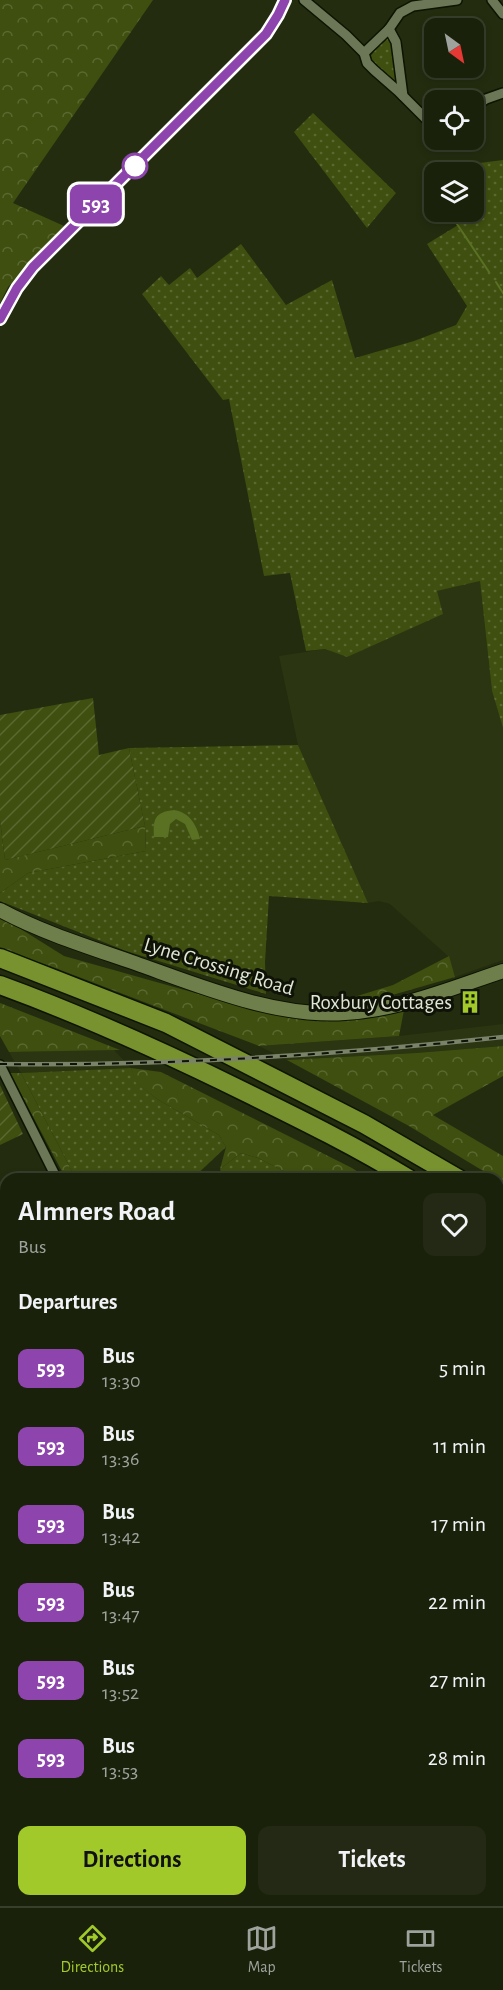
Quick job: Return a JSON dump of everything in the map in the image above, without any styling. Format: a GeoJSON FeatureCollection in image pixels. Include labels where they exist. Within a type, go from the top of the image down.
{"type":"FeatureCollection","features":[{"type":"Feature","properties":{"kind":"highway"},"geometry":{"type":"LineString","coordinates":[[0,958],[166,1023],[364,1124],[449,1173]]}},
{"type":"Feature","properties":{"kind":"highway"},"geometry":{"type":"LineString","coordinates":[[0,985],[166,1053],[298,1117],[399,1173]]}},
{"type":"Feature","properties":{"kind":"street"},"geometry":{"type":"LineString","coordinates":[[0,319],[17,288],[33,267],[266,34],[285,0]]}},
{"type":"Feature","properties":{"kind":"street"},"geometry":{"type":"LineString","coordinates":[[304,0],[364,53],[367,63],[424,117]]}},
{"type":"Feature","properties":{"kind":"street"},"geometry":{"type":"LineString","coordinates":[[364,53],[389,29],[400,13],[412,6],[457,0]]}},
{"type":"Feature","properties":{"kind":"street"},"geometry":{"type":"LineString","coordinates":[[495,2],[503,14]]}},
{"type":"Feature","properties":{"kind":"street"},"geometry":{"type":"LineString","coordinates":[[389,29],[396,42],[403,96]]}},
{"type":"Feature","properties":{"kind":"street"},"geometry":{"type":"LineString","coordinates":[[484,100],[503,93]]}},
{"type":"Feature","properties":{"kind":"street","name":"Lyne Crossing Road"},"geometry":{"type":"LineString","coordinates":[[0,910],[55,935],[190,982],[256,1003],[297,1012],[330,1014],[368,1010],[413,1000],[503,971]]}},
{"type":"Feature","properties":{"kind":"street"},"geometry":{"type":"LineString","coordinates":[[0,1065],[54,1173]]}},
{"type":"Feature","properties":{"kind":"shaded area"},"geometry":{"type":"Polygon","coordinates":[[[480,581],[492,691],[503,728],[503,960],[455,977],[448,956],[390,904],[379,901],[368,903],[298,745],[279,656],[325,649],[347,657],[436,591],[480,581]]]}},
{"type":"Feature","properties":{"kind":"shaded area"},"geometry":{"type":"Polygon","coordinates":[[[174,810],[184,813],[192,820],[200,839],[192,840],[185,824],[176,819],[170,824],[168,837],[154,837],[156,818],[162,813],[174,810]]]}},
{"type":"Feature","properties":{"kind":"shaded area"},"geometry":{"type":"Polygon","coordinates":[[[503,1024],[503,1046],[287,1060],[259,1046],[399,1036],[503,1024]]]}},
{"type":"Feature","properties":{"kind":"shaded area"},"geometry":{"type":"Polygon","coordinates":[[[114,1050],[131,1068],[21,1073],[9,1052],[114,1050]]]}},
{"type":"Feature","properties":{"kind":"green space"},"geometry":{"type":"Polygon","coordinates":[[[0,0],[153,0],[13,203],[64,226],[8,287],[0,303],[0,0]]]}},
{"type":"Feature","properties":{"kind":"green space"},"geometry":{"type":"Polygon","coordinates":[[[388,37],[392,40],[400,87],[372,65],[369,58],[388,37]]]}},
{"type":"Feature","properties":{"kind":"green space"},"geometry":{"type":"Polygon","coordinates":[[[313,113],[396,193],[367,228],[294,132],[313,113]]]}},
{"type":"Feature","properties":{"kind":"green space"},"geometry":{"type":"Polygon","coordinates":[[[503,160],[503,728],[492,691],[480,581],[437,591],[443,614],[347,657],[325,649],[306,651],[290,573],[264,576],[229,399],[223,400],[142,294],[161,276],[169,285],[190,268],[197,278],[241,244],[286,305],[332,280],[355,358],[414,341],[456,325],[467,306],[427,244],[463,222],[484,222],[484,162],[503,160]]]}},
{"type":"Feature","properties":{"kind":"green space"},"geometry":{"type":"Polygon","coordinates":[[[93,698],[99,755],[129,748],[145,826],[5,860],[0,820],[0,715],[93,698]]]}},
{"type":"Feature","properties":{"kind":"green space"},"geometry":{"type":"Polygon","coordinates":[[[298,745],[368,903],[269,896],[265,962],[266,994],[126,951],[0,901],[0,893],[28,873],[146,851],[145,826],[129,748],[298,745]]]}},
{"type":"Feature","properties":{"kind":"green space"},"geometry":{"type":"Polygon","coordinates":[[[0,820],[5,860],[145,826],[146,851],[28,873],[0,893],[0,820]]]}},
{"type":"Feature","properties":{"kind":"green space"},"geometry":{"type":"Polygon","coordinates":[[[0,916],[64,956],[245,1007],[331,1019],[404,1010],[399,1036],[259,1046],[50,966],[0,950],[0,916]]]}},
{"type":"Feature","properties":{"kind":"green space"},"geometry":{"type":"Polygon","coordinates":[[[449,956],[455,977],[361,1004],[344,1000],[393,985],[449,956]]]}},
{"type":"Feature","properties":{"kind":"green space"},"geometry":{"type":"Polygon","coordinates":[[[0,1003],[120,1050],[9,1052],[0,1036],[0,1003]]]}},
{"type":"Feature","properties":{"kind":"green space"},"geometry":{"type":"Polygon","coordinates":[[[503,1046],[503,1076],[433,1115],[503,1156],[503,1173],[487,1173],[409,1126],[287,1060],[503,1046]]]}},
{"type":"Feature","properties":{"kind":"green space"},"geometry":{"type":"Polygon","coordinates":[[[131,1068],[137,1083],[157,1099],[219,1135],[226,1147],[198,1173],[73,1173],[21,1073],[131,1068]]]}},
{"type":"Feature","properties":{"kind":"green space"},"geometry":{"type":"Polygon","coordinates":[[[131,1068],[161,1072],[360,1173],[287,1173],[258,1158],[241,1153],[220,1169],[226,1147],[219,1135],[157,1099],[136,1083],[131,1068]]]}},
{"type":"Feature","properties":{"kind":"green space"},"geometry":{"type":"Polygon","coordinates":[[[10,1073],[21,1073],[73,1173],[63,1173],[10,1073]]]}},
{"type":"Feature","properties":{"kind":"green space"},"geometry":{"type":"Polygon","coordinates":[[[0,1085],[23,1134],[0,1145],[0,1085]]]}},
{"type":"Feature","properties":{"kind":"green space"},"geometry":{"type":"Polygon","coordinates":[[[241,1153],[258,1158],[287,1173],[221,1173],[220,1169],[241,1153]]]}},
{"type":"Feature","properties":{"kind":"waterway"},"geometry":{"type":"LineString","coordinates":[[456,222],[489,272]]}},
{"type":"Feature","properties":{"kind":"waterway"},"geometry":{"type":"LineString","coordinates":[[496,282],[503,293]]}},
{"type":"Feature","properties":{"kind":"railway"},"geometry":{"type":"LineString","coordinates":[[0,1064],[126,1063],[252,1058],[503,1037]]}},
{"type":"Feature","properties":{"kind":"bus line","name":"593"},"geometry":{"type":"LineString","coordinates":[[0,319],[17,288],[33,267],[266,34],[285,0]]}},
{"type":"Feature","properties":{"kind":"place","name":"Roxbury Cottages"},"geometry":{"type":"Point","coordinates":[470,1002]}}]}
